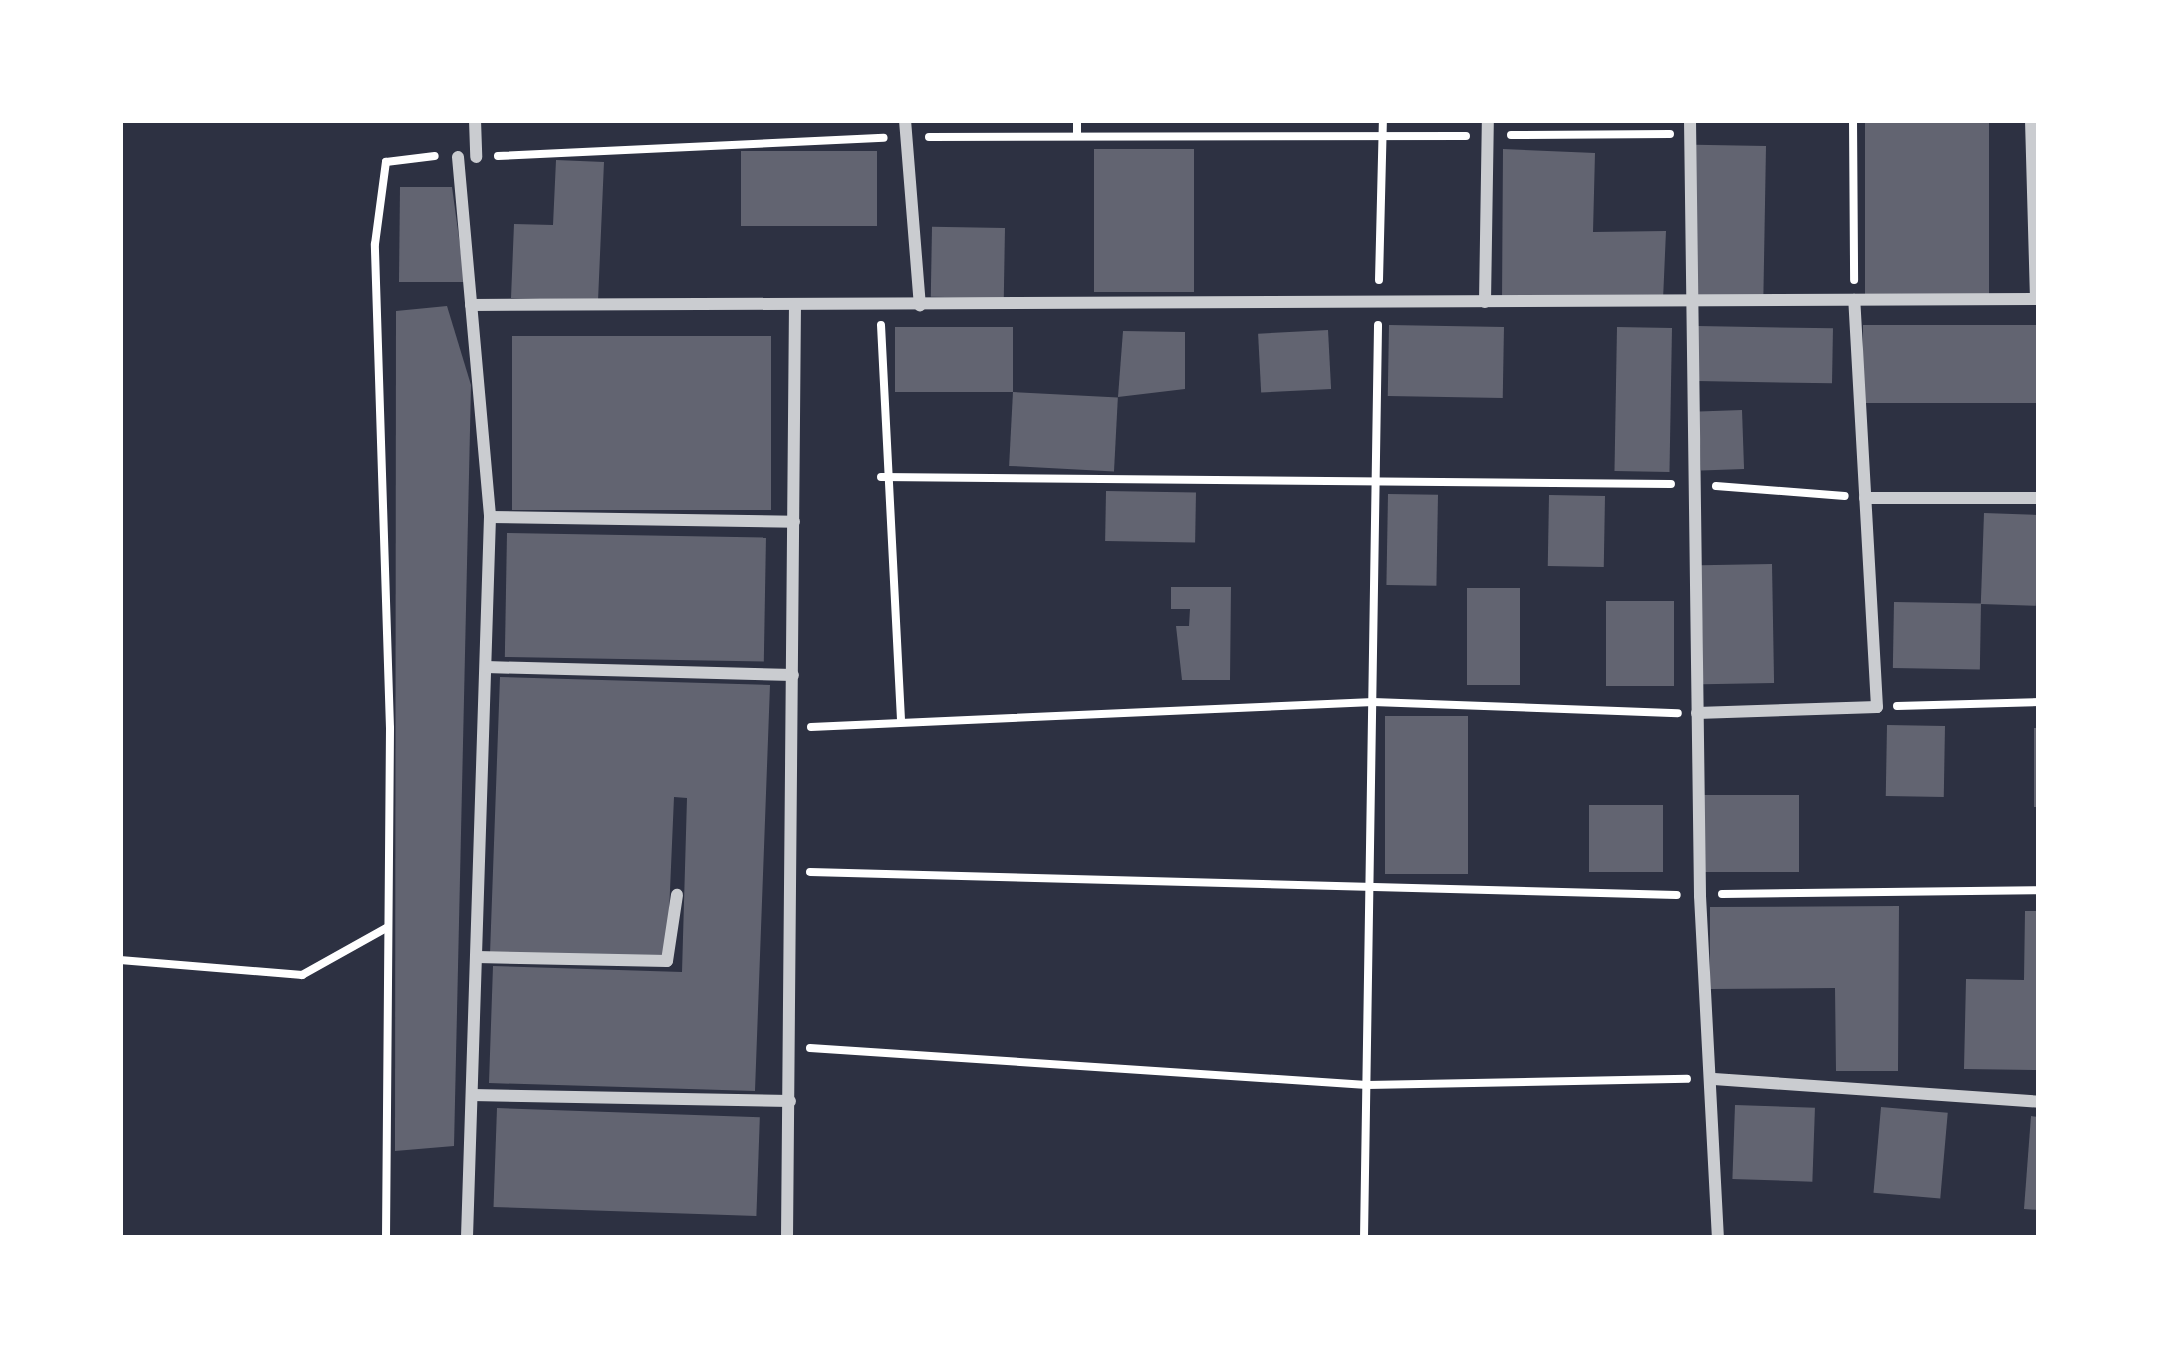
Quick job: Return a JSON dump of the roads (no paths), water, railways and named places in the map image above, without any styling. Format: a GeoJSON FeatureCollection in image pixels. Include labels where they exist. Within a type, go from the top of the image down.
{"type":"FeatureCollection","features":[{"type":"Feature","properties":{"kind":"street"},"geometry":{"type":"LineString","coordinates":[[475,120],[476,157]]}},
{"type":"Feature","properties":{"kind":"street"},"geometry":{"type":"LineString","coordinates":[[905,120],[920,305]]}},
{"type":"Feature","properties":{"kind":"street"},"geometry":{"type":"LineString","coordinates":[[1486,302],[1488,120]]}},
{"type":"Feature","properties":{"kind":"street"},"geometry":{"type":"LineString","coordinates":[[471,305],[2038,298],[2031,120]]}},
{"type":"Feature","properties":{"kind":"street"},"geometry":{"type":"LineString","coordinates":[[1690,127],[1691,484],[1700,896],[1714,1079],[1718,1238]]}},
{"type":"Feature","properties":{"kind":"street"},"geometry":{"type":"LineString","coordinates":[[458,157],[490,517],[467,1238]]}},
{"type":"Feature","properties":{"kind":"street"},"geometry":{"type":"LineString","coordinates":[[1697,713],[1877,706],[1854,300]]}},
{"type":"Feature","properties":{"kind":"street"},"geometry":{"type":"LineString","coordinates":[[788,1238],[795,305]]}},
{"type":"Feature","properties":{"kind":"street"},"geometry":{"type":"LineString","coordinates":[[1865,498],[2039,498]]}},
{"type":"Feature","properties":{"kind":"street"},"geometry":{"type":"LineString","coordinates":[[490,517],[794,522]]}},
{"type":"Feature","properties":{"kind":"street"},"geometry":{"type":"LineString","coordinates":[[486,667],[793,675]]}},
{"type":"Feature","properties":{"kind":"street"},"geometry":{"type":"LineString","coordinates":[[477,957],[667,962],[676,895]]}},
{"type":"Feature","properties":{"kind":"street"},"geometry":{"type":"LineString","coordinates":[[1714,1079],[2039,1102]]}},
{"type":"Feature","properties":{"kind":"street"},"geometry":{"type":"LineString","coordinates":[[472,1095],[790,1101]]}}]}
